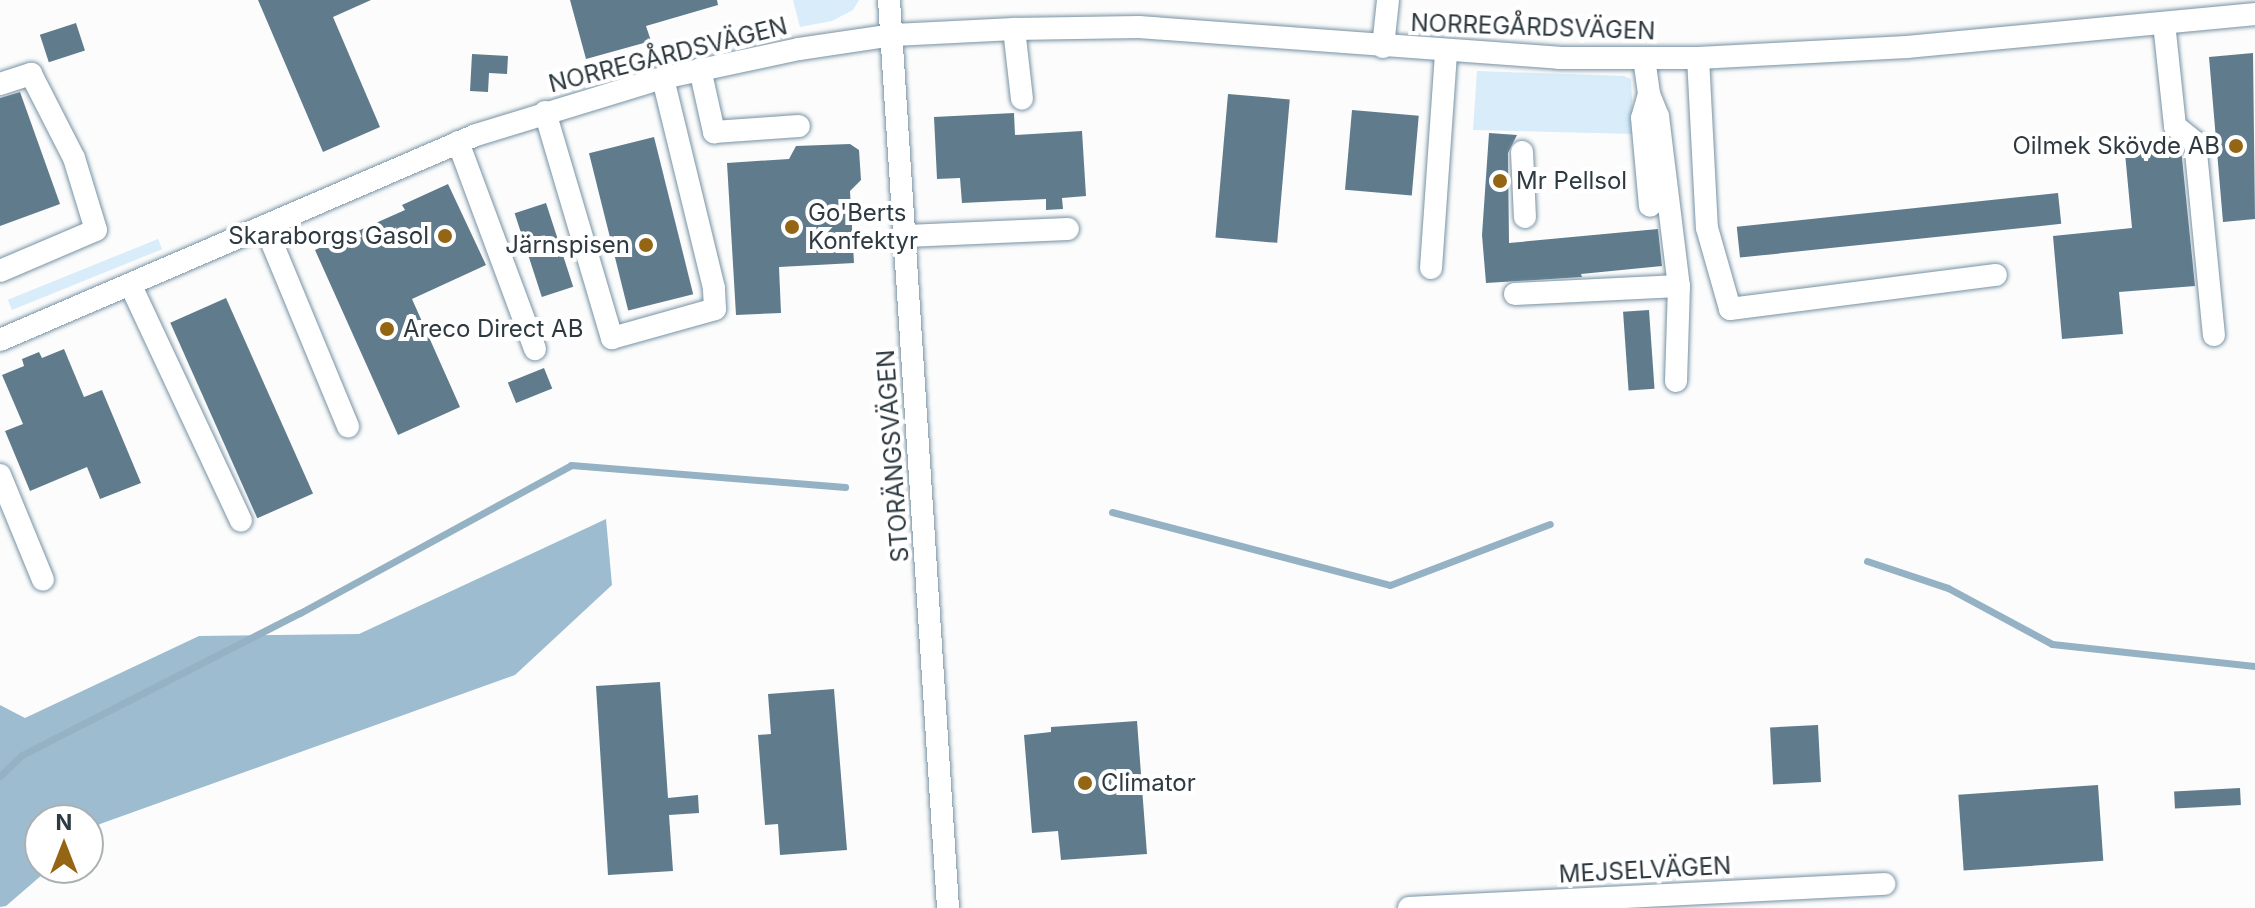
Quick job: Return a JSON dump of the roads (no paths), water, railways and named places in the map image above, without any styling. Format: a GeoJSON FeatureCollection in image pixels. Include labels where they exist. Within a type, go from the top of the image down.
{"type":"FeatureCollection","features":[{"type":"Feature","properties":{"kind":"street","name":"STORÄNGSVÄGEN"},"geometry":{"type":"LineString","coordinates":[[889,0],[894,35],[948,908]]}},
{"type":"Feature","properties":{"kind":"street"},"geometry":{"type":"LineString","coordinates":[[1383,47],[1388,0]]}},
{"type":"Feature","properties":{"kind":"street","name":"NORREGÅRDSVÄGEN"},"geometry":{"type":"LineString","coordinates":[[0,340],[131,286],[458,142],[545,112],[700,69],[799,49],[894,35],[1139,27],[1559,58],[1698,58],[1907,47],[2255,14]]}},
{"type":"Feature","properties":{"kind":"street"},"geometry":{"type":"LineString","coordinates":[[2164,23],[2175,126],[2195,142],[2214,335]]}},
{"type":"Feature","properties":{"kind":"street"},"geometry":{"type":"LineString","coordinates":[[1014,29],[1022,99]]}},
{"type":"Feature","properties":{"kind":"street"},"geometry":{"type":"LineString","coordinates":[[1431,268],[1446,51]]}},
{"type":"Feature","properties":{"kind":"street"},"geometry":{"type":"LineString","coordinates":[[1644,58],[1649,94],[1658,116],[1679,286],[1676,381]]}},
{"type":"Feature","properties":{"kind":"street"},"geometry":{"type":"LineString","coordinates":[[1698,58],[1707,228],[1730,309],[1996,275]]}},
{"type":"Feature","properties":{"kind":"street"},"geometry":{"type":"LineString","coordinates":[[700,69],[714,132],[799,126]]}},
{"type":"Feature","properties":{"kind":"street"},"geometry":{"type":"LineString","coordinates":[[0,84],[31,74],[74,158],[96,230],[0,271]]}},
{"type":"Feature","properties":{"kind":"street"},"geometry":{"type":"LineString","coordinates":[[545,112],[612,338],[715,309],[714,288],[663,78]]}},
{"type":"Feature","properties":{"kind":"street"},"geometry":{"type":"LineString","coordinates":[[1649,94],[1642,118],[1650,206]]}},
{"type":"Feature","properties":{"kind":"street"},"geometry":{"type":"LineString","coordinates":[[458,142],[535,349]]}},
{"type":"Feature","properties":{"kind":"street"},"geometry":{"type":"LineString","coordinates":[[1522,152],[1525,217]]}},
{"type":"Feature","properties":{"kind":"street"},"geometry":{"type":"LineString","coordinates":[[265,226],[348,426]]}},
{"type":"Feature","properties":{"kind":"street"},"geometry":{"type":"LineString","coordinates":[[906,236],[1068,229]]}},
{"type":"Feature","properties":{"kind":"street"},"geometry":{"type":"LineString","coordinates":[[131,286],[241,521]]}},
{"type":"Feature","properties":{"kind":"street"},"geometry":{"type":"LineString","coordinates":[[1515,294],[1679,286]]}},
{"type":"Feature","properties":{"kind":"street"},"geometry":{"type":"LineString","coordinates":[[0,475],[43,580]]}},
{"type":"Feature","properties":{"kind":"street","name":"MEJSELVÄGEN"},"geometry":{"type":"LineString","coordinates":[[1409,908],[1884,884]]}},
{"type":"Feature","properties":{"kind":"waterway"},"geometry":{"type":"LineString","coordinates":[[0,776],[22,755],[300,613],[571,465],[845,487]]}},
{"type":"Feature","properties":{"kind":"waterway"},"geometry":{"type":"LineString","coordinates":[[1112,512],[1390,585],[1550,524]]}},
{"type":"Feature","properties":{"kind":"waterway"},"geometry":{"type":"LineString","coordinates":[[1867,561],[1948,588],[2052,644],[2255,666]]}},
{"type":"Feature","properties":{"kind":"place","name":"Oilmek Skövde AB"},"geometry":{"type":"Point","coordinates":[2236,146]}},
{"type":"Feature","properties":{"kind":"place","name":"Mr Pellsol"},"geometry":{"type":"Point","coordinates":[1500,181]}},
{"type":"Feature","properties":{"kind":"place","name":"Go'Berts Konfektyr"},"geometry":{"type":"Point","coordinates":[792,227]}},
{"type":"Feature","properties":{"kind":"place","name":"Skaraborgs Gasol"},"geometry":{"type":"Point","coordinates":[445,236]}},
{"type":"Feature","properties":{"kind":"place","name":"Järnspisen"},"geometry":{"type":"Point","coordinates":[646,245]}},
{"type":"Feature","properties":{"kind":"place","name":"Areco Direct AB"},"geometry":{"type":"Point","coordinates":[387,329]}},
{"type":"Feature","properties":{"kind":"place","name":"Climator"},"geometry":{"type":"Point","coordinates":[1085,783]}}]}
